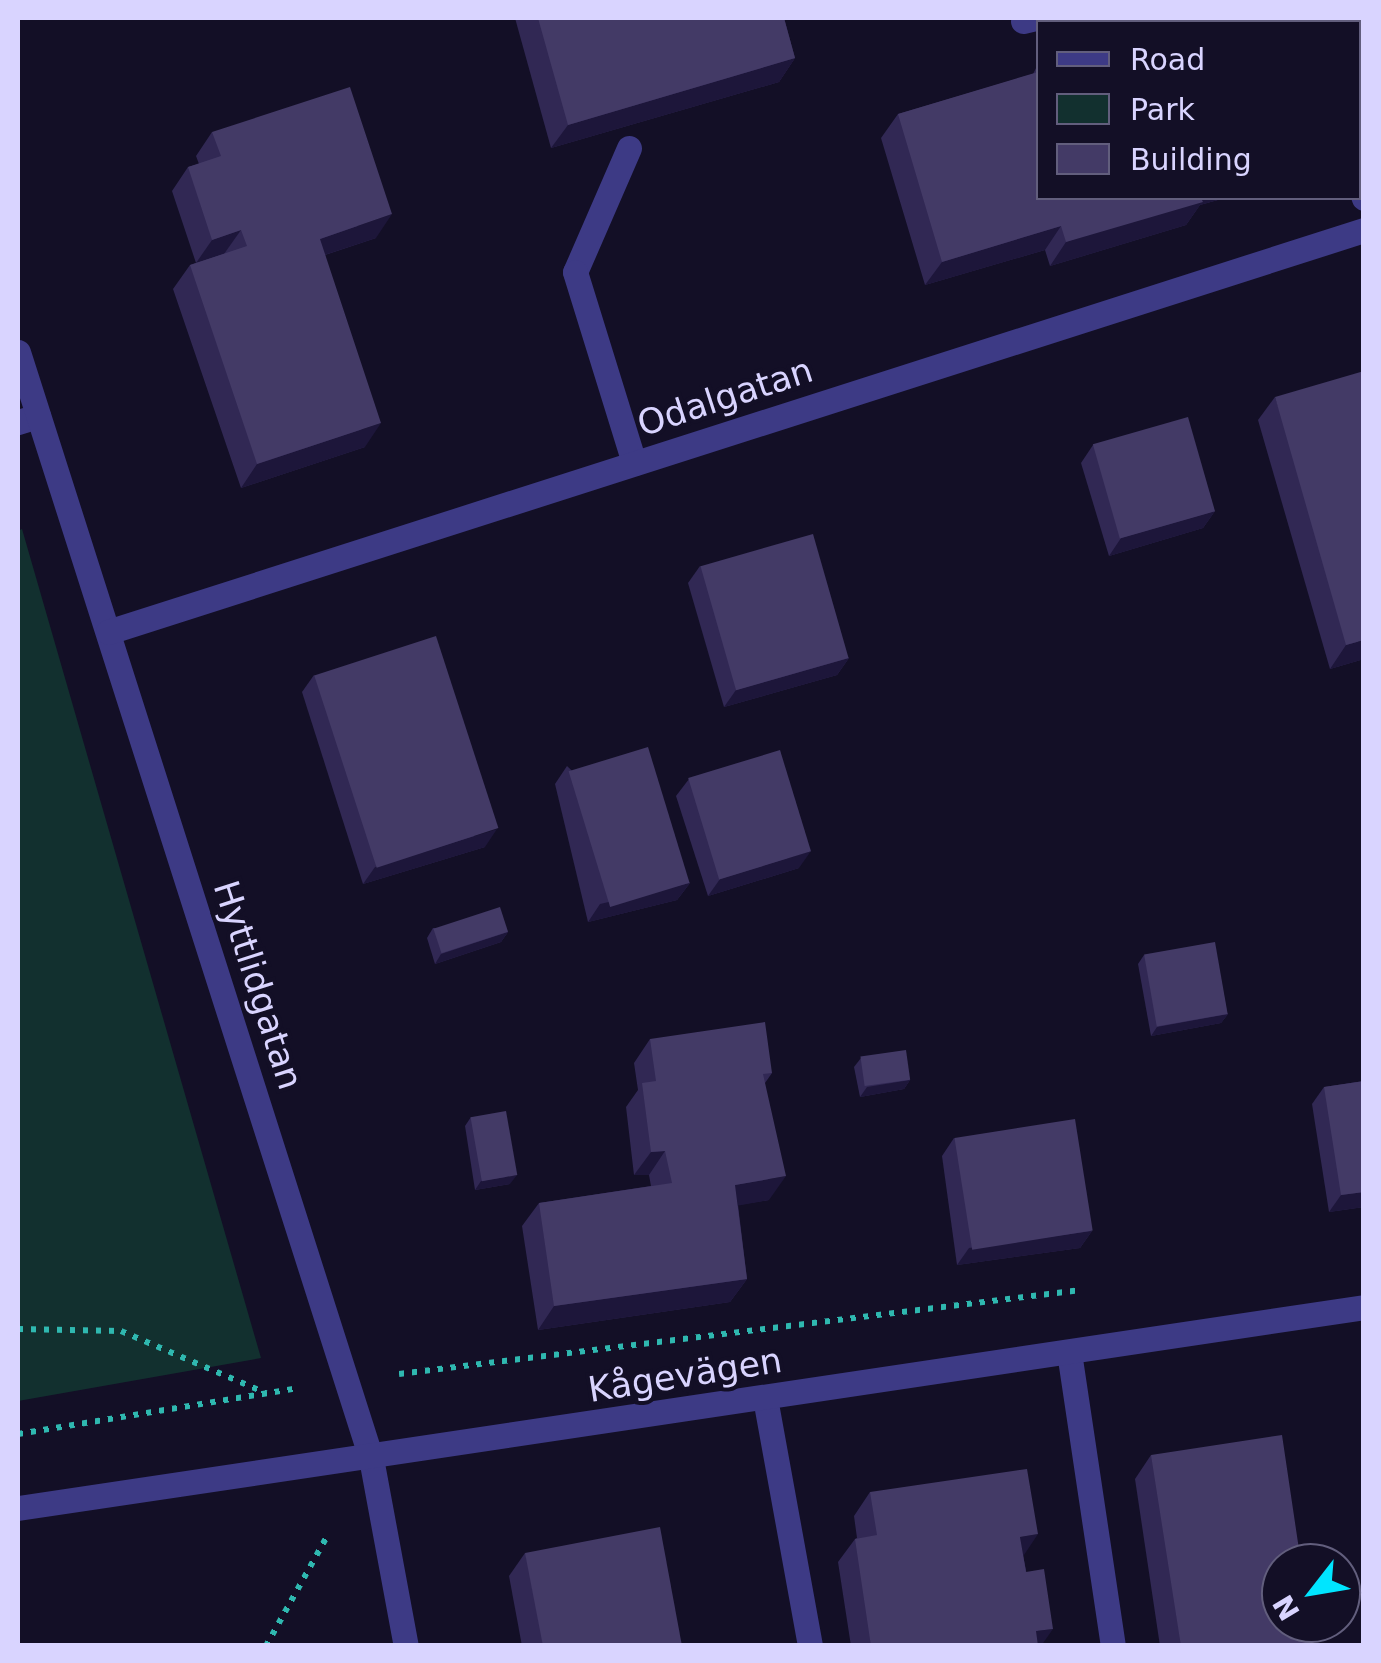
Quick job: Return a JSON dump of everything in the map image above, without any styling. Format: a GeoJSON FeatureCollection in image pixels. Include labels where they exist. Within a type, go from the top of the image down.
{"type":"FeatureCollection","features":[{"type":"Feature","properties":{"kind":"street"},"geometry":{"type":"LineString","coordinates":[[629,148],[575,272],[634,463]]}},
{"type":"Feature","properties":{"kind":"street","name":"Odalgatan"},"geometry":{"type":"LineString","coordinates":[[108,632],[1364,230]]}},
{"type":"Feature","properties":{"kind":"street","name":"Hyttlidgatan"},"geometry":{"type":"LineString","coordinates":[[18,352],[28,419],[108,632],[372,1458],[406,1646]]}},
{"type":"Feature","properties":{"kind":"street","name":"Kågevägen"},"geometry":{"type":"LineString","coordinates":[[18,1508],[1364,1307]]}},
{"type":"Feature","properties":{"kind":"street"},"geometry":{"type":"LineString","coordinates":[[1069,1352],[1113,1646]]}},
{"type":"Feature","properties":{"kind":"street"},"geometry":{"type":"LineString","coordinates":[[765,1398],[810,1646]]}},
{"type":"Feature","properties":{"kind":"path"},"geometry":{"type":"LineString","coordinates":[[18,1434],[347,1380],[1095,1288]]}},
{"type":"Feature","properties":{"kind":"path"},"geometry":{"type":"LineString","coordinates":[[18,1329],[121,1331],[267,1394]]}},
{"type":"Feature","properties":{"kind":"path"},"geometry":{"type":"LineString","coordinates":[[266,1646],[372,1458]]}},
{"type":"Feature","properties":{"kind":"green space"},"geometry":{"type":"Polygon","coordinates":[[[22,529],[261,1358],[18,1401],[18,531],[22,529]]]}},
{"type":"Feature","properties":{"kind":"building"},"geometry":{"type":"Polygon","coordinates":[[[538,18],[784,18],[795,58],[568,125],[538,18]]]}},
{"type":"Feature","properties":{"kind":"building"},"geometry":{"type":"Polygon","coordinates":[[[1275,18],[1276,20],[1228,20],[1275,18]]]}},
{"type":"Feature","properties":{"kind":"building"},"geometry":{"type":"Polygon","coordinates":[[[1036,73],[1036,200],[1203,202],[1066,242],[1061,226],[942,262],[898,114],[1036,73]]]}},
{"type":"Feature","properties":{"kind":"building"},"geometry":{"type":"Polygon","coordinates":[[[350,87],[392,214],[320,239],[381,423],[257,464],[190,265],[247,246],[241,230],[212,240],[188,167],[221,156],[212,132],[350,87]]]}},
{"type":"Feature","properties":{"kind":"building"},"geometry":{"type":"Polygon","coordinates":[[[1364,371],[1364,640],[1346,645],[1275,397],[1364,371]]]}},
{"type":"Feature","properties":{"kind":"building"},"geometry":{"type":"Polygon","coordinates":[[[1188,417],[1215,511],[1120,538],[1093,444],[1188,417]]]}},
{"type":"Feature","properties":{"kind":"building"},"geometry":{"type":"Polygon","coordinates":[[[813,534],[849,658],[736,690],[701,566],[813,534]]]}},
{"type":"Feature","properties":{"kind":"building"},"geometry":{"type":"Polygon","coordinates":[[[436,636],[498,828],[377,868],[314,676],[436,636]]]}},
{"type":"Feature","properties":{"kind":"building"},"geometry":{"type":"Polygon","coordinates":[[[648,747],[690,883],[610,907],[569,771],[648,747]]]}},
{"type":"Feature","properties":{"kind":"building"},"geometry":{"type":"Polygon","coordinates":[[[780,750],[811,851],[719,879],[688,778],[780,750]]]}},
{"type":"Feature","properties":{"kind":"building"},"geometry":{"type":"Polygon","coordinates":[[[500,907],[508,932],[441,953],[433,929],[500,907]]]}},
{"type":"Feature","properties":{"kind":"building"},"geometry":{"type":"Polygon","coordinates":[[[1215,942],[1228,1014],[1157,1026],[1144,955],[1215,942]]]}},
{"type":"Feature","properties":{"kind":"building"},"geometry":{"type":"Polygon","coordinates":[[[765,1022],[772,1073],[763,1074],[786,1176],[735,1185],[747,1279],[554,1306],[539,1203],[672,1183],[665,1151],[651,1152],[642,1083],[656,1081],[650,1039],[765,1022]]]}},
{"type":"Feature","properties":{"kind":"building"},"geometry":{"type":"Polygon","coordinates":[[[906,1050],[910,1080],[865,1086],[860,1056],[906,1050]]]}},
{"type":"Feature","properties":{"kind":"building"},"geometry":{"type":"Polygon","coordinates":[[[1364,1081],[1364,1192],[1341,1195],[1324,1087],[1364,1081]]]}},
{"type":"Feature","properties":{"kind":"building"},"geometry":{"type":"Polygon","coordinates":[[[506,1111],[517,1175],[482,1181],[471,1117],[506,1111]]]}},
{"type":"Feature","properties":{"kind":"building"},"geometry":{"type":"Polygon","coordinates":[[[1075,1119],[1093,1231],[972,1250],[955,1138],[1075,1119]]]}},
{"type":"Feature","properties":{"kind":"building"},"geometry":{"type":"Polygon","coordinates":[[[1282,1435],[1298,1543],[1261,1543],[1261,1643],[1314,1646],[1181,1646],[1151,1455],[1282,1435]]]}},
{"type":"Feature","properties":{"kind":"building"},"geometry":{"type":"Polygon","coordinates":[[[1027,1469],[1038,1534],[1020,1537],[1026,1572],[1044,1569],[1053,1629],[1036,1631],[1038,1646],[871,1646],[855,1539],[877,1535],[870,1492],[1027,1469]]]}},
{"type":"Feature","properties":{"kind":"building"},"geometry":{"type":"Polygon","coordinates":[[[660,1527],[682,1646],[543,1646],[525,1553],[660,1527]]]}}]}
